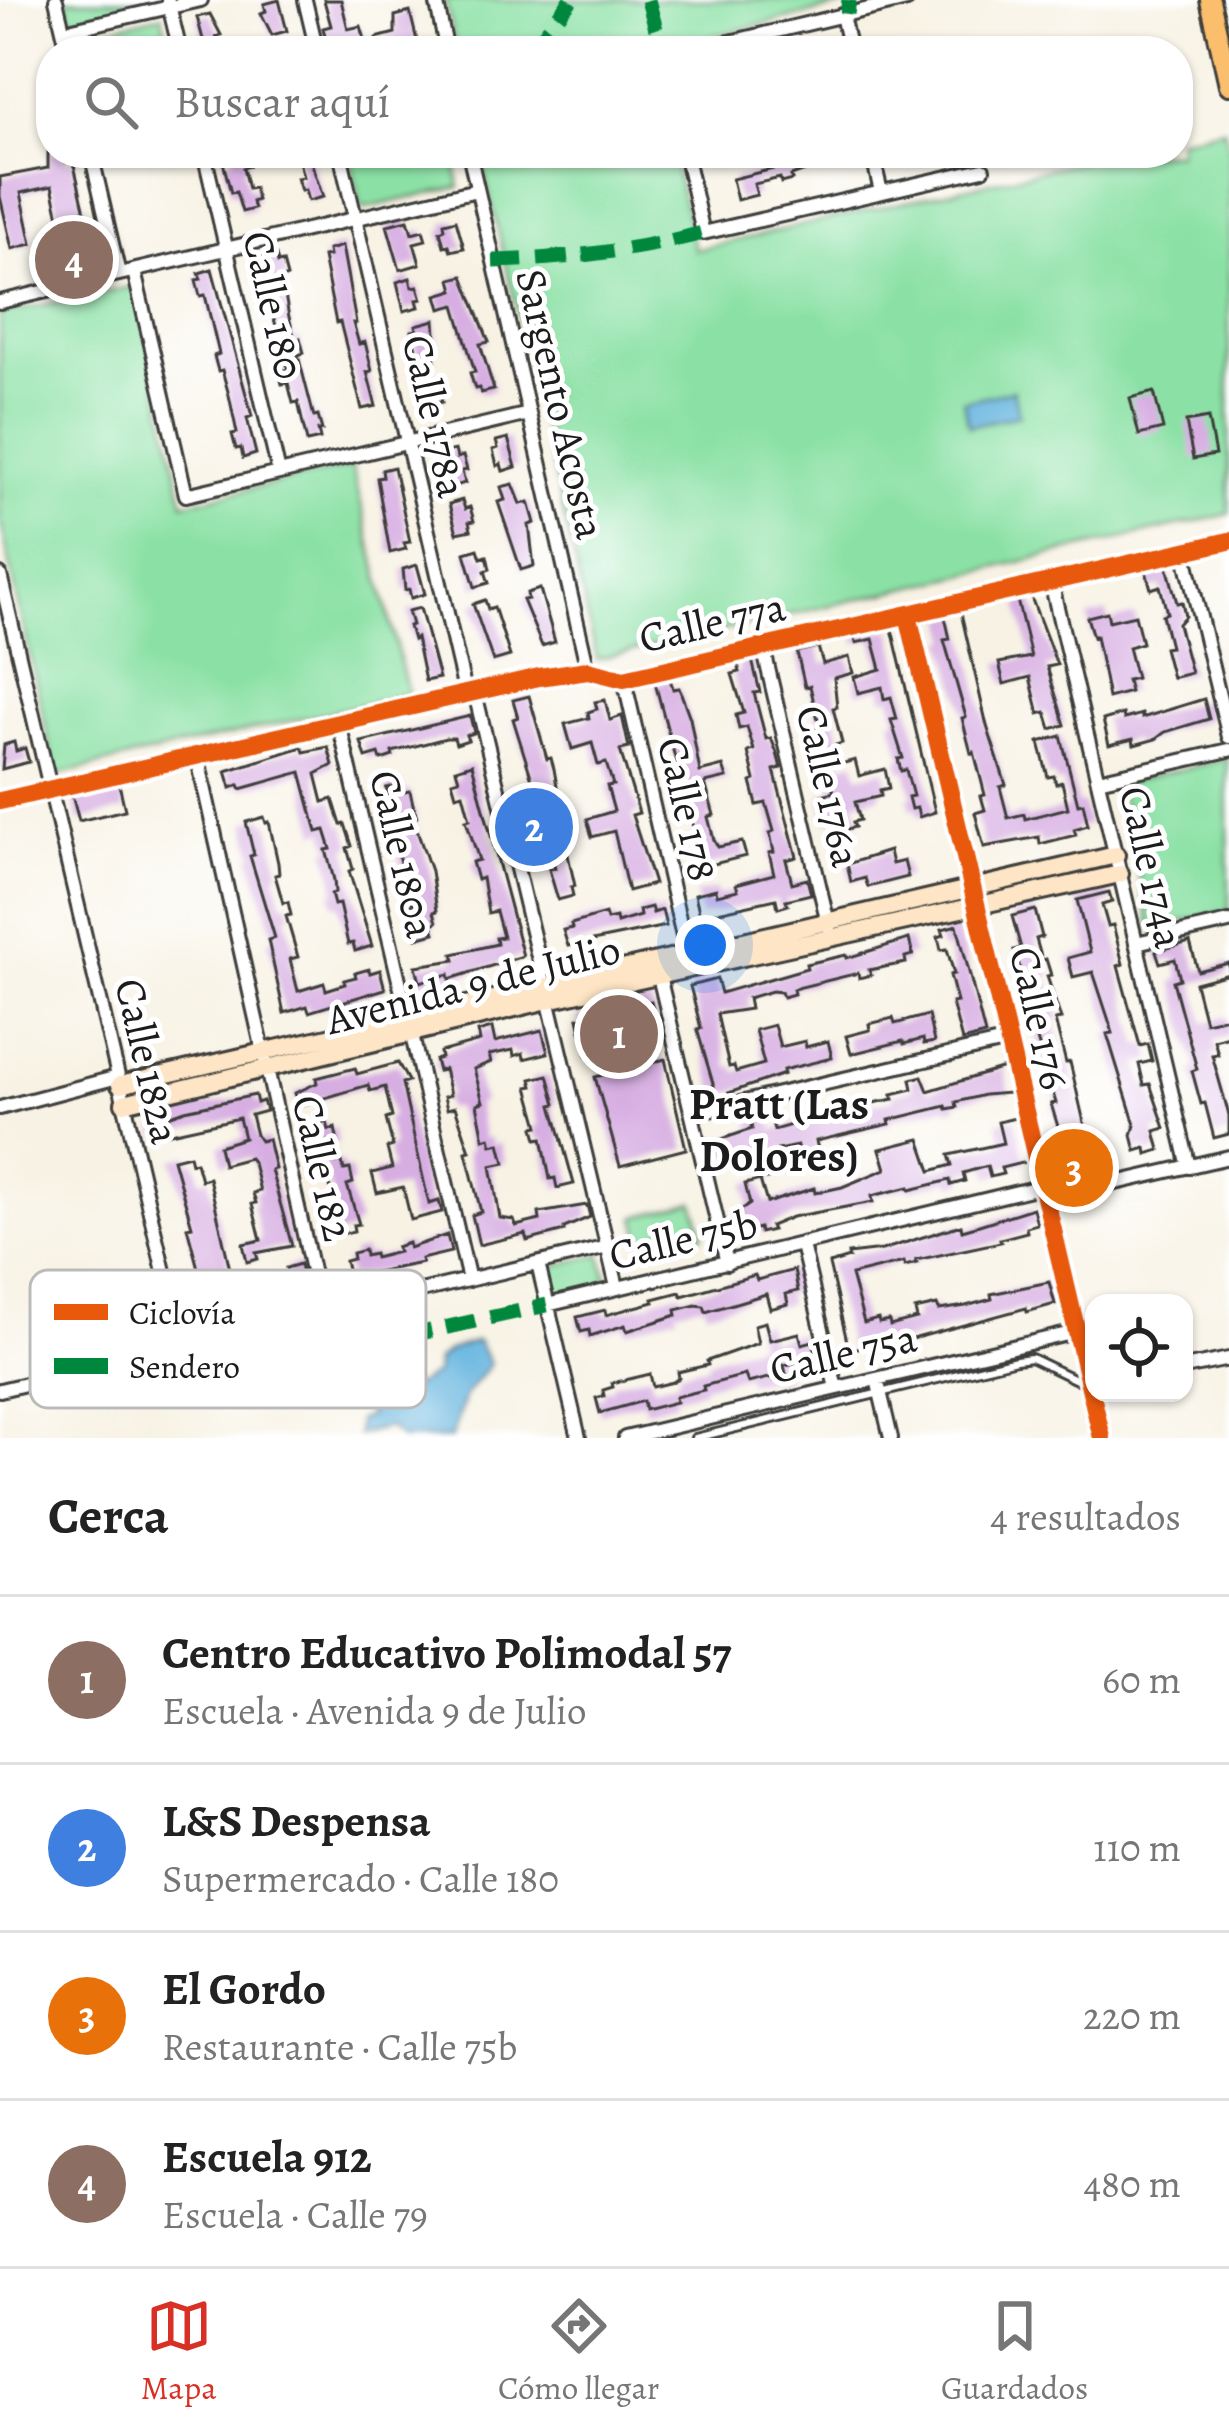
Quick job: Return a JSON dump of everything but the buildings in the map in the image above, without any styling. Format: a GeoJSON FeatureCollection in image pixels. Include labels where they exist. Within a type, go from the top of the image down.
{"type":"FeatureCollection","features":[{"type":"Feature","properties":{"kind":"main road"},"geometry":{"type":"LineString","coordinates":[[1210,0],[1229,86]]}},
{"type":"Feature","properties":{"kind":"main road","name":"Avenida 9 de Julio"},"geometry":{"type":"LineString","coordinates":[[547,993],[659,976],[832,940],[1116,855]]}},
{"type":"Feature","properties":{"kind":"main road","name":"Avenida 9 de Julio"},"geometry":{"type":"LineString","coordinates":[[121,1088],[268,1070],[687,953],[827,921],[1120,874]]}},
{"type":"Feature","properties":{"kind":"main road","name":"Avenida 9 de Julio"},"geometry":{"type":"LineString","coordinates":[[121,1088],[264,1051],[410,1027]]}},
{"type":"Feature","properties":{"kind":"street"},"geometry":{"type":"LineString","coordinates":[[56,0],[65,36]]}},
{"type":"Feature","properties":{"kind":"street"},"geometry":{"type":"LineString","coordinates":[[64,31],[201,0]]}},
{"type":"Feature","properties":{"kind":"street"},"geometry":{"type":"LineString","coordinates":[[305,0],[313,36]]}},
{"type":"Feature","properties":{"kind":"street"},"geometry":{"type":"LineString","coordinates":[[436,0],[444,36]]}},
{"type":"Feature","properties":{"kind":"street"},"geometry":{"type":"LineString","coordinates":[[754,36],[907,0]]}},
{"type":"Feature","properties":{"kind":"street"},"geometry":{"type":"LineString","coordinates":[[169,4],[176,36]]}},
{"type":"Feature","properties":{"kind":"street"},"geometry":{"type":"LineString","coordinates":[[842,15],[847,36]]}},
{"type":"Feature","properties":{"kind":"street"},"geometry":{"type":"LineString","coordinates":[[96,168],[186,494],[529,414]]}},
{"type":"Feature","properties":{"kind":"street","name":"Calle 180"},"geometry":{"type":"LineString","coordinates":[[207,168],[279,472]]}},
{"type":"Feature","properties":{"kind":"street","name":"Calle 178a"},"geometry":{"type":"LineString","coordinates":[[343,168],[470,694]]}},
{"type":"Feature","properties":{"kind":"street","name":"Sargento Acosta"},"geometry":{"type":"LineString","coordinates":[[472,168],[588,670]]}},
{"type":"Feature","properties":{"kind":"street"},"geometry":{"type":"LineString","coordinates":[[689,168],[704,232],[982,169]]}},
{"type":"Feature","properties":{"kind":"street"},"geometry":{"type":"LineString","coordinates":[[875,168],[881,192]]}},
{"type":"Feature","properties":{"kind":"street"},"geometry":{"type":"LineString","coordinates":[[0,302],[477,190]]}},
{"type":"Feature","properties":{"kind":"street","name":"Calle 77a"},"geometry":{"type":"LineString","coordinates":[[0,801],[539,677],[588,670],[624,679],[1229,541]]}},
{"type":"Feature","properties":{"kind":"street"},"geometry":{"type":"LineString","coordinates":[[1184,551],[1229,737]]}},
{"type":"Feature","properties":{"kind":"street"},"geometry":{"type":"LineString","coordinates":[[0,574],[50,789]]}},
{"type":"Feature","properties":{"kind":"street","name":"Calle 174a"},"geometry":{"type":"LineString","coordinates":[[1052,582],[1189,1167]]}},
{"type":"Feature","properties":{"kind":"street","name":"Calle 176"},"geometry":{"type":"LineString","coordinates":[[908,614],[1085,1363]]}},
{"type":"Feature","properties":{"kind":"street","name":"Calle 176a"},"geometry":{"type":"LineString","coordinates":[[763,647],[832,940]]}},
{"type":"Feature","properties":{"kind":"street"},"geometry":{"type":"LineString","coordinates":[[0,655],[18,650]]}},
{"type":"Feature","properties":{"kind":"street","name":"Calle 178"},"geometry":{"type":"LineString","coordinates":[[624,679],[687,953]]}},
{"type":"Feature","properties":{"kind":"street"},"geometry":{"type":"LineString","coordinates":[[470,694],[617,1287]]}},
{"type":"Feature","properties":{"kind":"street","name":"Calle 180a"},"geometry":{"type":"LineString","coordinates":[[338,723],[469,1280]]}},
{"type":"Feature","properties":{"kind":"street"},"geometry":{"type":"LineString","coordinates":[[1098,780],[1229,750]]}},
{"type":"Feature","properties":{"kind":"street","name":"Calle 182"},"geometry":{"type":"LineString","coordinates":[[197,755],[312,1270]]}},
{"type":"Feature","properties":{"kind":"street","name":"Calle 182a"},"geometry":{"type":"LineString","coordinates":[[50,789],[164,1270]]}},
{"type":"Feature","properties":{"kind":"street"},"geometry":{"type":"LineString","coordinates":[[1136,943],[1229,922]]}},
{"type":"Feature","properties":{"kind":"street"},"geometry":{"type":"LineString","coordinates":[[659,976],[727,1263]]}},
{"type":"Feature","properties":{"kind":"street"},"geometry":{"type":"LineString","coordinates":[[692,1114],[1008,1040]]}},
{"type":"Feature","properties":{"kind":"street"},"geometry":{"type":"LineString","coordinates":[[0,1108],[121,1088]]}},
{"type":"Feature","properties":{"kind":"street","name":"Calle 75b"},"geometry":{"type":"LineString","coordinates":[[548,1305],[1044,1192],[1229,1157]]}},
{"type":"Feature","properties":{"kind":"street"},"geometry":{"type":"LineString","coordinates":[[802,1245],[836,1388]]}},
{"type":"Feature","properties":{"kind":"street","name":"Calle 75b"},"geometry":{"type":"LineString","coordinates":[[426,1290],[608,1247]]}},
{"type":"Feature","properties":{"kind":"street"},"geometry":{"type":"LineString","coordinates":[[538,1264],[579,1438]]}},
{"type":"Feature","properties":{"kind":"street","name":"Calle 75a"},"geometry":{"type":"LineString","coordinates":[[625,1438],[1076,1332]]}},
{"type":"Feature","properties":{"kind":"street"},"geometry":{"type":"LineString","coordinates":[[1193,1366],[1229,1359]]}},
{"type":"Feature","properties":{"kind":"street"},"geometry":{"type":"LineString","coordinates":[[877,1378],[891,1438]]}},
{"type":"Feature","properties":{"kind":"street","name":"Calle 75b"},"geometry":{"type":"LineString","coordinates":[[0,1390],[30,1383]]}},
{"type":"Feature","properties":{"kind":"street","name":"Calle 176"},"geometry":{"type":"LineString","coordinates":[[1095,1402],[1102,1438]]}},
{"type":"Feature","properties":{"kind":"lane"},"geometry":{"type":"LineString","coordinates":[[695,1438],[1031,1358],[1085,1384]]}},
{"type":"Feature","properties":{"kind":"green space"},"geometry":{"type":"Polygon","coordinates":[[[66,0],[158,0],[71,20],[66,0]]]}},
{"type":"Feature","properties":{"kind":"green space"},"geometry":{"type":"Polygon","coordinates":[[[445,0],[868,0],[713,36],[453,36],[445,0]]]}},
{"type":"Feature","properties":{"kind":"green space"},"geometry":{"type":"Polygon","coordinates":[[[162,15],[167,36],[74,36],[162,15]]]}},
{"type":"Feature","properties":{"kind":"green space"},"geometry":{"type":"Polygon","coordinates":[[[1224,128],[1229,152],[1229,514],[597,659],[483,168],[675,168],[695,250],[1052,168],[1193,168],[1193,135],[1224,128]]]}},
{"type":"Feature","properties":{"kind":"green space"},"geometry":{"type":"Polygon","coordinates":[[[352,168],[456,168],[460,187],[362,209],[352,168]]]}},
{"type":"Feature","properties":{"kind":"green space"},"geometry":{"type":"Polygon","coordinates":[[[136,286],[184,503],[352,467],[408,694],[56,775],[0,519],[0,314],[136,286]]]}},
{"type":"Feature","properties":{"kind":"green space"},"geometry":{"type":"Polygon","coordinates":[[[1227,759],[1229,911],[1151,929],[1118,784],[1227,759]]]}},
{"type":"Feature","properties":{"kind":"green space"},"geometry":{"type":"Polygon","coordinates":[[[694,1202],[703,1235],[644,1250],[636,1217],[694,1202]]]}},
{"type":"Feature","properties":{"kind":"green space"},"geometry":{"type":"Polygon","coordinates":[[[601,1254],[609,1286],[552,1299],[544,1268],[601,1254]]]}},
{"type":"Feature","properties":{"kind":"water"},"geometry":{"type":"Polygon","coordinates":[[[1013,390],[1019,415],[969,426],[963,401],[1013,390]]]}},
{"type":"Feature","properties":{"kind":"water"},"geometry":{"type":"Polygon","coordinates":[[[477,1341],[490,1364],[465,1396],[451,1438],[401,1438],[388,1427],[357,1435],[358,1420],[370,1415],[364,1408],[426,1408],[426,1379],[436,1373],[437,1360],[449,1350],[477,1341]]]}},
{"type":"Feature","properties":{"kind":"marked path"},"geometry":{"type":"LineString","coordinates":[[543,36],[571,0]]}},
{"type":"Feature","properties":{"kind":"marked path"},"geometry":{"type":"LineString","coordinates":[[648,0],[658,36]]}},
{"type":"Feature","properties":{"kind":"marked path"},"geometry":{"type":"LineString","coordinates":[[847,14],[849,0]]}},
{"type":"Feature","properties":{"kind":"marked path"},"geometry":{"type":"LineString","coordinates":[[493,261],[599,253],[703,233]]}},
{"type":"Feature","properties":{"kind":"marked path"},"geometry":{"type":"LineString","coordinates":[[426,1332],[547,1305]]}},
{"type":"Feature","properties":{"kind":"cycle path"},"geometry":{"type":"LineString","coordinates":[[0,801],[539,677],[588,670],[624,679],[1229,541]]}},
{"type":"Feature","properties":{"kind":"cycle path"},"geometry":{"type":"LineString","coordinates":[[908,615],[1102,1438]]}},
{"type":"Feature","properties":{"kind":"place","name":"Escuela 912"},"geometry":{"type":"Point","coordinates":[74,260]}},
{"type":"Feature","properties":{"kind":"place","name":"L&S Despensa"},"geometry":{"type":"Point","coordinates":[534,827]}},
{"type":"Feature","properties":{"kind":"place","name":"Centro Educativo Polimodal 57"},"geometry":{"type":"Point","coordinates":[619,1034]}},
{"type":"Feature","properties":{"kind":"place","name":"El Gordo"},"geometry":{"type":"Point","coordinates":[1074,1168]}},
{"type":"Feature","properties":{"kind":"district","name":"Pratt (Las Dolores)"},"geometry":{"type":"Point","coordinates":[779,1130]}}]}
